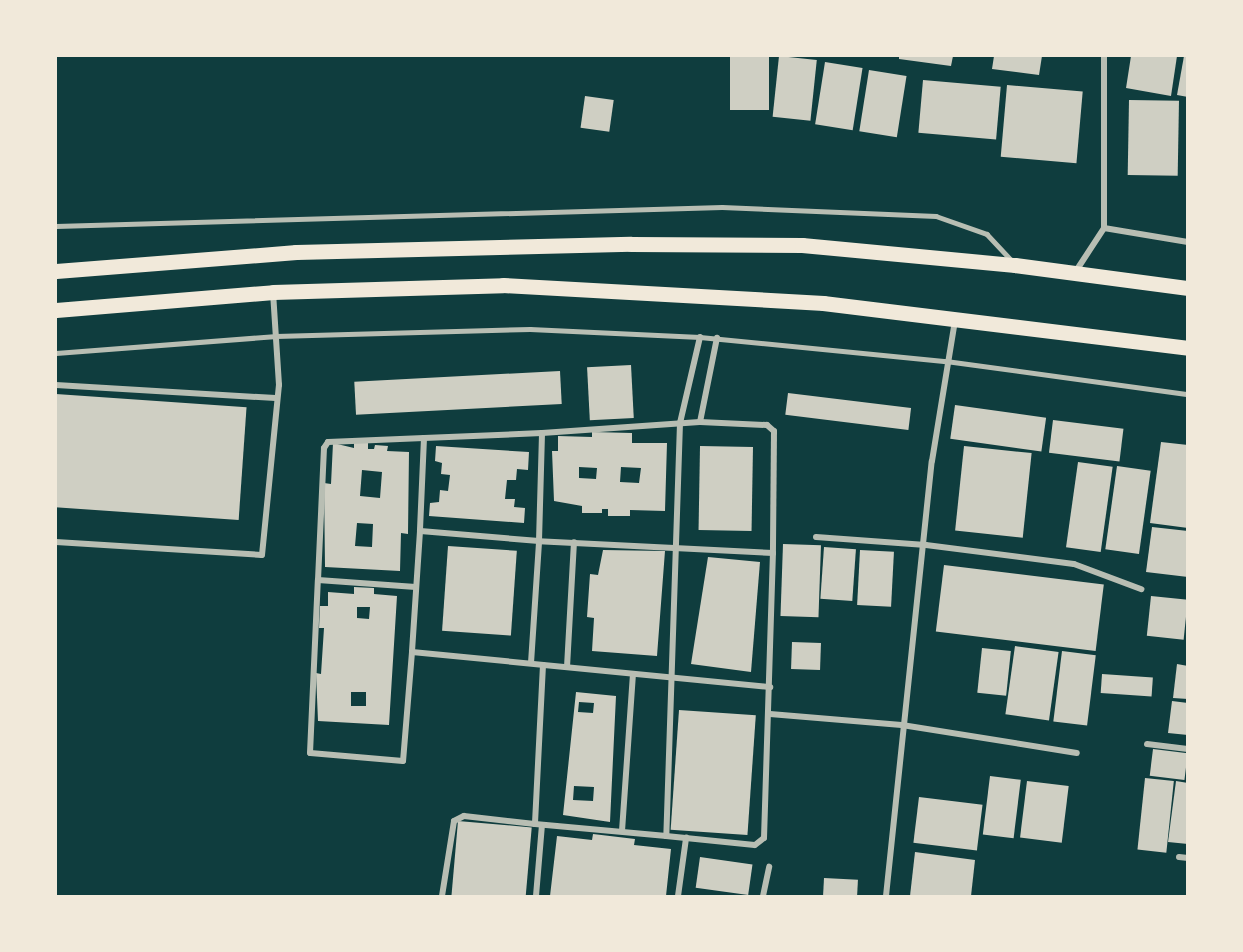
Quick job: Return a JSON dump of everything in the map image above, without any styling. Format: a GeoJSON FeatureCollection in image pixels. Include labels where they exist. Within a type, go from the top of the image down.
{"type":"FeatureCollection","features":[{"type":"Feature","properties":{"kind":"main road"},"geometry":{"type":"LineString","coordinates":[[56,271],[296,252],[631,244],[802,245],[1015,265],[1188,288]]}},
{"type":"Feature","properties":{"kind":"main road"},"geometry":{"type":"LineString","coordinates":[[56,310],[273,292],[503,285],[823,303],[1188,348]]}},
{"type":"Feature","properties":{"kind":"street"},"geometry":{"type":"LineString","coordinates":[[1076,272],[1104,228],[1104,56]]}},
{"type":"Feature","properties":{"kind":"street"},"geometry":{"type":"LineString","coordinates":[[1104,228],[1188,242]]}},
{"type":"Feature","properties":{"kind":"street"},"geometry":{"type":"LineString","coordinates":[[56,542],[262,555],[276,398],[273,292]]}},
{"type":"Feature","properties":{"kind":"street"},"geometry":{"type":"LineString","coordinates":[[886,897],[902,725],[926,545],[946,361],[956,318]]}},
{"type":"Feature","properties":{"kind":"street"},"geometry":{"type":"LineString","coordinates":[[666,836],[674,677],[675,546],[680,423],[700,337]]}},
{"type":"Feature","properties":{"kind":"street"},"geometry":{"type":"LineString","coordinates":[[700,422],[717,338]]}},
{"type":"Feature","properties":{"kind":"street"},"geometry":{"type":"LineString","coordinates":[[56,385],[276,398]]}},
{"type":"Feature","properties":{"kind":"street"},"geometry":{"type":"LineString","coordinates":[[424,438],[404,761],[310,753],[324,448],[328,442],[542,433],[700,422],[772,427],[773,553],[770,714],[764,838],[755,845],[464,816],[454,821],[442,897]]}},
{"type":"Feature","properties":{"kind":"street"},"geometry":{"type":"LineString","coordinates":[[531,663],[539,541],[542,433]]}},
{"type":"Feature","properties":{"kind":"street"},"geometry":{"type":"LineString","coordinates":[[420,531],[539,541],[675,546],[773,553]]}},
{"type":"Feature","properties":{"kind":"street"},"geometry":{"type":"LineString","coordinates":[[816,537],[926,545],[1074,564],[1141,589]]}},
{"type":"Feature","properties":{"kind":"street"},"geometry":{"type":"LineString","coordinates":[[567,667],[574,542]]}},
{"type":"Feature","properties":{"kind":"street"},"geometry":{"type":"LineString","coordinates":[[318,580],[416,587]]}},
{"type":"Feature","properties":{"kind":"street"},"geometry":{"type":"LineString","coordinates":[[412,652],[770,687]]}},
{"type":"Feature","properties":{"kind":"street"},"geometry":{"type":"LineString","coordinates":[[535,824],[543,665]]}},
{"type":"Feature","properties":{"kind":"street"},"geometry":{"type":"LineString","coordinates":[[622,831],[633,674]]}},
{"type":"Feature","properties":{"kind":"street"},"geometry":{"type":"LineString","coordinates":[[770,714],[902,725],[1077,753]]}},
{"type":"Feature","properties":{"kind":"street"},"geometry":{"type":"LineString","coordinates":[[1147,744],[1188,749]]}},
{"type":"Feature","properties":{"kind":"street"},"geometry":{"type":"LineString","coordinates":[[536,897],[542,825]]}},
{"type":"Feature","properties":{"kind":"street"},"geometry":{"type":"LineString","coordinates":[[678,897],[686,838]]}},
{"type":"Feature","properties":{"kind":"street"},"geometry":{"type":"LineString","coordinates":[[1179,857],[1188,858]]}},
{"type":"Feature","properties":{"kind":"street"},"geometry":{"type":"LineString","coordinates":[[763,897],[769,867]]}},
{"type":"Feature","properties":{"kind":"lane"},"geometry":{"type":"LineString","coordinates":[[56,226],[722,207],[936,216],[987,234],[1015,265]]}},
{"type":"Feature","properties":{"kind":"lane"},"geometry":{"type":"LineString","coordinates":[[56,353],[276,336],[530,329],[717,338],[946,361],[1188,394]]}},
{"type":"Feature","properties":{"kind":"building"},"geometry":{"type":"Polygon","coordinates":[[[730,56],[769,56],[769,110],[730,110],[730,56]]]}},
{"type":"Feature","properties":{"kind":"building"},"geometry":{"type":"Polygon","coordinates":[[[779,56],[817,60],[810,121],[773,117],[779,56]]]}},
{"type":"Feature","properties":{"kind":"building"},"geometry":{"type":"Polygon","coordinates":[[[899,56],[953,56],[951,66],[899,59],[899,56]]]}},
{"type":"Feature","properties":{"kind":"building"},"geometry":{"type":"Polygon","coordinates":[[[994,56],[1042,56],[1039,75],[992,69],[994,56]]]}},
{"type":"Feature","properties":{"kind":"building"},"geometry":{"type":"Polygon","coordinates":[[[1131,56],[1177,56],[1171,96],[1126,88],[1131,56]]]}},
{"type":"Feature","properties":{"kind":"building"},"geometry":{"type":"Polygon","coordinates":[[[1184,56],[1188,56],[1188,97],[1177,95],[1184,56]]]}},
{"type":"Feature","properties":{"kind":"building"},"geometry":{"type":"Polygon","coordinates":[[[825,62],[863,68],[853,130],[815,124],[825,62]]]}},
{"type":"Feature","properties":{"kind":"building"},"geometry":{"type":"Polygon","coordinates":[[[869,70],[907,76],[897,137],[859,131],[869,70]]]}},
{"type":"Feature","properties":{"kind":"building"},"geometry":{"type":"Polygon","coordinates":[[[923,80],[1001,87],[996,140],[918,133],[923,80]]]}},
{"type":"Feature","properties":{"kind":"building"},"geometry":{"type":"Polygon","coordinates":[[[1007,85],[1083,92],[1076,163],[1001,157],[1007,85]]]}},
{"type":"Feature","properties":{"kind":"building"},"geometry":{"type":"Polygon","coordinates":[[[585,96],[614,100],[609,132],[581,128],[585,96]]]}},
{"type":"Feature","properties":{"kind":"building"},"geometry":{"type":"Polygon","coordinates":[[[1129,100],[1179,101],[1178,176],[1128,175],[1129,100]]]}},
{"type":"Feature","properties":{"kind":"building"},"geometry":{"type":"Polygon","coordinates":[[[631,365],[634,418],[590,420],[587,367],[631,365]]]}},
{"type":"Feature","properties":{"kind":"building"},"geometry":{"type":"Polygon","coordinates":[[[560,371],[562,404],[356,415],[354,382],[560,371]]]}},
{"type":"Feature","properties":{"kind":"building"},"geometry":{"type":"Polygon","coordinates":[[[788,393],[911,408],[908,430],[785,415],[788,393]]]}},
{"type":"Feature","properties":{"kind":"building"},"geometry":{"type":"Polygon","coordinates":[[[56,394],[247,407],[239,520],[56,507],[56,394]]]}},
{"type":"Feature","properties":{"kind":"building"},"geometry":{"type":"Polygon","coordinates":[[[955,405],[1046,418],[1041,451],[950,439],[955,405]]]}},
{"type":"Feature","properties":{"kind":"building"},"geometry":{"type":"Polygon","coordinates":[[[1053,420],[1123,429],[1119,461],[1049,453],[1053,420]]]}},
{"type":"Feature","properties":{"kind":"building"},"geometry":{"type":"Polygon","coordinates":[[[592,432],[632,433],[632,443],[667,443],[665,511],[630,510],[630,516],[608,516],[608,509],[602,509],[602,513],[582,513],[582,506],[554,501],[552,451],[558,451],[558,436],[592,437],[592,432]],[[579,467],[579,478],[596,479],[597,468],[579,467]],[[621,467],[620,482],[639,483],[641,468],[621,467]]]}},
{"type":"Feature","properties":{"kind":"building"},"geometry":{"type":"Polygon","coordinates":[[[1161,442],[1188,445],[1188,528],[1150,523],[1161,442]]]}},
{"type":"Feature","properties":{"kind":"building"},"geometry":{"type":"Polygon","coordinates":[[[333,443],[354,448],[354,443],[368,443],[368,449],[374,449],[375,445],[388,446],[387,451],[409,452],[408,534],[401,533],[400,571],[325,567],[324,483],[331,484],[333,443]],[[362,470],[360,496],[380,498],[382,472],[362,470]],[[357,523],[355,546],[372,547],[373,524],[357,523]]]}},
{"type":"Feature","properties":{"kind":"building"},"geometry":{"type":"Polygon","coordinates":[[[436,446],[529,452],[528,470],[517,469],[516,480],[507,480],[505,499],[515,499],[514,507],[525,508],[524,523],[429,516],[430,503],[439,502],[440,490],[448,491],[450,475],[441,474],[442,463],[435,461],[436,446]]]}},
{"type":"Feature","properties":{"kind":"building"},"geometry":{"type":"Polygon","coordinates":[[[700,446],[753,447],[752,531],[699,530],[700,446]]]}},
{"type":"Feature","properties":{"kind":"building"},"geometry":{"type":"Polygon","coordinates":[[[964,446],[1032,453],[1023,538],[955,531],[964,446]]]}},
{"type":"Feature","properties":{"kind":"building"},"geometry":{"type":"Polygon","coordinates":[[[1078,462],[1113,467],[1101,552],[1066,547],[1078,462]]]}},
{"type":"Feature","properties":{"kind":"building"},"geometry":{"type":"Polygon","coordinates":[[[1117,466],[1151,471],[1139,554],[1105,549],[1117,466]]]}},
{"type":"Feature","properties":{"kind":"building"},"geometry":{"type":"Polygon","coordinates":[[[1152,527],[1188,531],[1188,577],[1146,572],[1152,527]]]}},
{"type":"Feature","properties":{"kind":"building"},"geometry":{"type":"Polygon","coordinates":[[[783,544],[821,545],[818,617],[780,616],[783,544]]]}},
{"type":"Feature","properties":{"kind":"building"},"geometry":{"type":"Polygon","coordinates":[[[448,546],[517,551],[511,636],[442,631],[448,546]]]}},
{"type":"Feature","properties":{"kind":"building"},"geometry":{"type":"Polygon","coordinates":[[[824,547],[856,549],[852,601],[820,599],[824,547]]]}},
{"type":"Feature","properties":{"kind":"building"},"geometry":{"type":"Polygon","coordinates":[[[603,550],[665,551],[657,656],[592,651],[594,618],[587,617],[590,574],[598,575],[603,550]]]}},
{"type":"Feature","properties":{"kind":"building"},"geometry":{"type":"Polygon","coordinates":[[[860,550],[894,552],[891,607],[857,605],[860,550]]]}},
{"type":"Feature","properties":{"kind":"building"},"geometry":{"type":"Polygon","coordinates":[[[708,557],[760,562],[751,672],[691,664],[708,557]]]}},
{"type":"Feature","properties":{"kind":"building"},"geometry":{"type":"Polygon","coordinates":[[[944,565],[1104,585],[1096,651],[936,632],[944,565]]]}},
{"type":"Feature","properties":{"kind":"building"},"geometry":{"type":"Polygon","coordinates":[[[354,587],[374,588],[374,594],[397,596],[389,725],[318,721],[316,673],[321,674],[324,628],[319,628],[320,606],[328,606],[328,592],[354,594],[354,587]],[[357,607],[357,618],[369,619],[370,607],[357,607]],[[351,692],[351,706],[366,706],[366,692],[351,692]]]}},
{"type":"Feature","properties":{"kind":"building"},"geometry":{"type":"Polygon","coordinates":[[[1151,596],[1188,600],[1184,640],[1147,636],[1151,596]]]}},
{"type":"Feature","properties":{"kind":"building"},"geometry":{"type":"Polygon","coordinates":[[[792,642],[821,643],[820,670],[791,669],[792,642]]]}},
{"type":"Feature","properties":{"kind":"building"},"geometry":{"type":"Polygon","coordinates":[[[1015,646],[1059,652],[1049,720],[1005,714],[1015,646]]]}},
{"type":"Feature","properties":{"kind":"building"},"geometry":{"type":"Polygon","coordinates":[[[982,648],[1011,651],[1006,696],[977,693],[982,648]]]}},
{"type":"Feature","properties":{"kind":"building"},"geometry":{"type":"Polygon","coordinates":[[[1062,651],[1096,655],[1087,726],[1053,721],[1062,651]]]}},
{"type":"Feature","properties":{"kind":"building"},"geometry":{"type":"Polygon","coordinates":[[[1177,664],[1188,666],[1188,699],[1173,698],[1177,664]]]}},
{"type":"Feature","properties":{"kind":"building"},"geometry":{"type":"Polygon","coordinates":[[[1102,674],[1153,678],[1152,697],[1101,693],[1102,674]]]}},
{"type":"Feature","properties":{"kind":"building"},"geometry":{"type":"Polygon","coordinates":[[[576,692],[616,696],[610,822],[563,815],[576,692]],[[579,702],[578,712],[593,713],[594,703],[579,702]],[[574,786],[573,800],[593,801],[594,787],[574,786]]]}},
{"type":"Feature","properties":{"kind":"building"},"geometry":{"type":"Polygon","coordinates":[[[1172,701],[1188,703],[1188,735],[1168,733],[1172,701]]]}},
{"type":"Feature","properties":{"kind":"building"},"geometry":{"type":"Polygon","coordinates":[[[679,710],[756,715],[747,835],[671,830],[679,710]]]}},
{"type":"Feature","properties":{"kind":"building"},"geometry":{"type":"Polygon","coordinates":[[[1153,749],[1188,753],[1184,780],[1150,776],[1153,749]]]}},
{"type":"Feature","properties":{"kind":"building"},"geometry":{"type":"Polygon","coordinates":[[[990,776],[1021,780],[1014,838],[983,835],[990,776]]]}},
{"type":"Feature","properties":{"kind":"building"},"geometry":{"type":"Polygon","coordinates":[[[1145,778],[1174,781],[1166,853],[1137,850],[1145,778]]]}},
{"type":"Feature","properties":{"kind":"building"},"geometry":{"type":"Polygon","coordinates":[[[1027,781],[1069,786],[1062,843],[1020,838],[1027,781]]]}},
{"type":"Feature","properties":{"kind":"building"},"geometry":{"type":"Polygon","coordinates":[[[1176,781],[1188,783],[1188,844],[1168,842],[1176,781]]]}},
{"type":"Feature","properties":{"kind":"building"},"geometry":{"type":"Polygon","coordinates":[[[919,797],[983,805],[977,850],[913,843],[919,797]]]}},
{"type":"Feature","properties":{"kind":"building"},"geometry":{"type":"Polygon","coordinates":[[[458,821],[532,827],[526,896],[451,896],[458,821]]]}},
{"type":"Feature","properties":{"kind":"building"},"geometry":{"type":"Polygon","coordinates":[[[593,834],[635,839],[634,845],[671,849],[666,896],[550,896],[557,836],[592,840],[593,834]]]}},
{"type":"Feature","properties":{"kind":"building"},"geometry":{"type":"Polygon","coordinates":[[[915,852],[975,860],[971,896],[910,896],[915,852]]]}},
{"type":"Feature","properties":{"kind":"building"},"geometry":{"type":"Polygon","coordinates":[[[700,857],[752,864],[748,895],[696,888],[700,857]]]}},
{"type":"Feature","properties":{"kind":"building"},"geometry":{"type":"Polygon","coordinates":[[[824,878],[858,880],[857,896],[823,896],[824,878]]]}}]}
